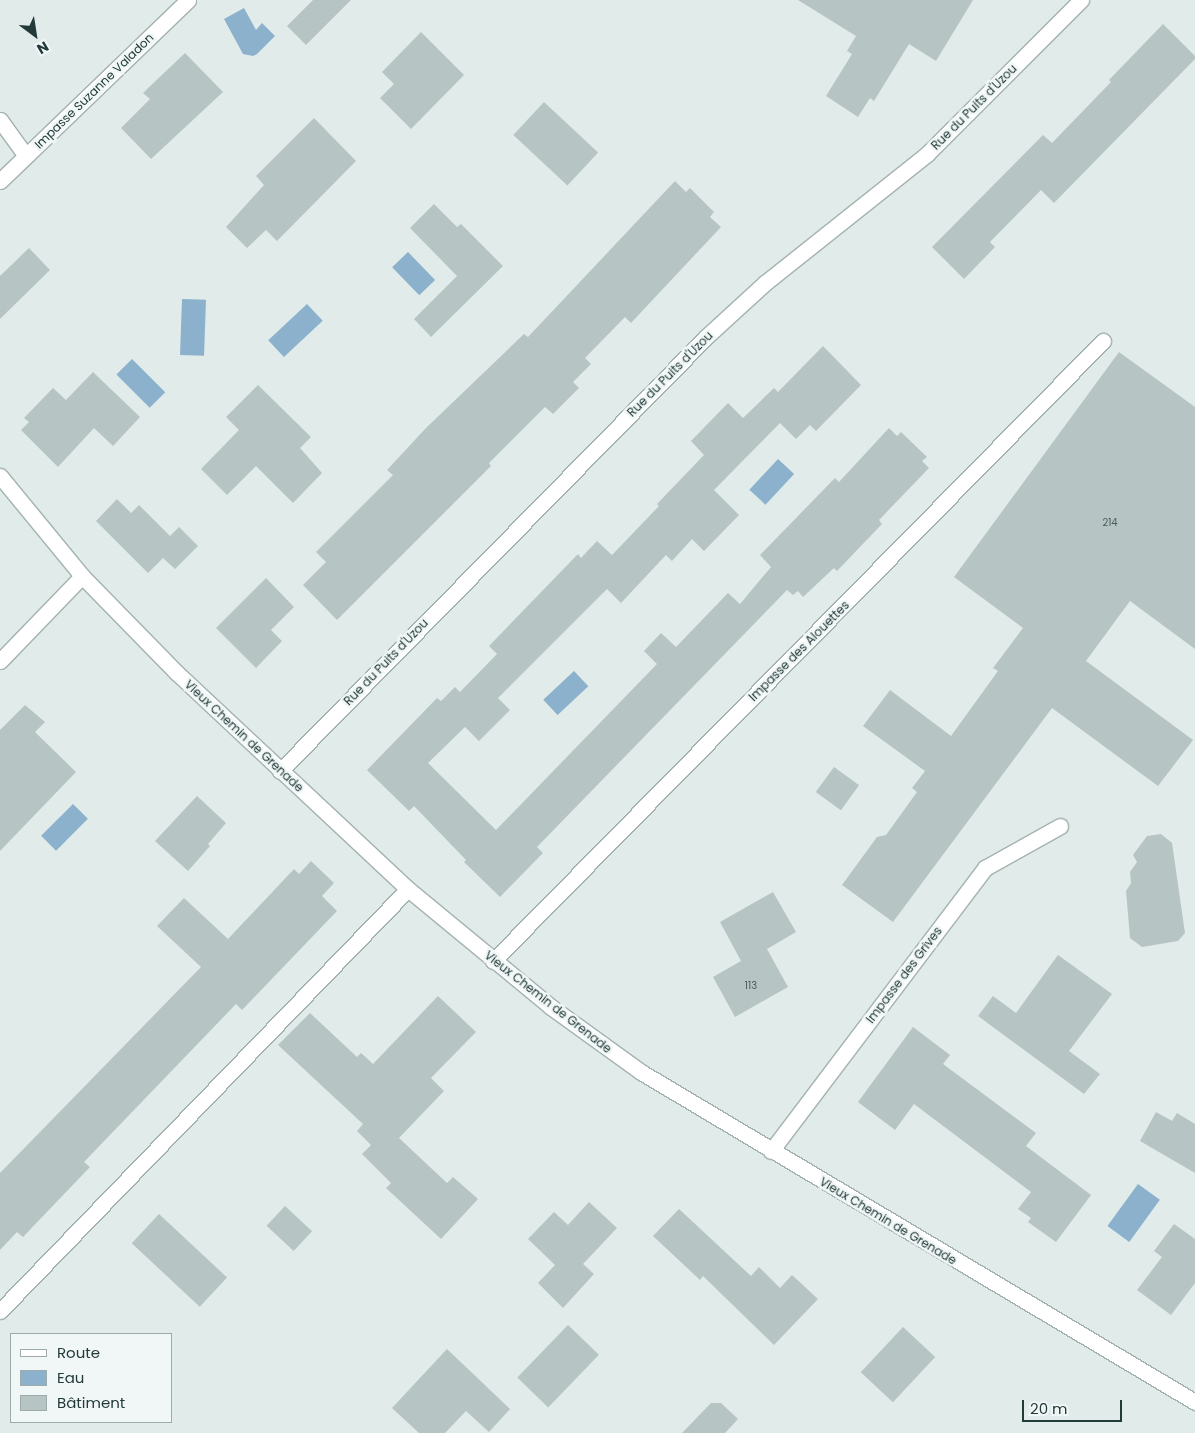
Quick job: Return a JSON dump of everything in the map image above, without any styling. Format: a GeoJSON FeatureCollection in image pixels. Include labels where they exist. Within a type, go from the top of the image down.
{"type":"FeatureCollection","features":[{"type":"Feature","properties":{"kind":"street","name":"Impasse Suzanne Valadon"},"geometry":{"type":"LineString","coordinates":[[0,181],[188,0]]}},
{"type":"Feature","properties":{"kind":"street","name":"Rue du Puits d'Uzou"},"geometry":{"type":"LineString","coordinates":[[280,771],[706,337],[765,283],[927,154],[1081,0]]}},
{"type":"Feature","properties":{"kind":"street"},"geometry":{"type":"LineString","coordinates":[[0,120],[26,156]]}},
{"type":"Feature","properties":{"kind":"street","name":"Impasse des Alouettes"},"geometry":{"type":"LineString","coordinates":[[493,961],[1103,341]]}},
{"type":"Feature","properties":{"kind":"street","name":"Vieux Chemin de Grenade"},"geometry":{"type":"LineString","coordinates":[[0,476],[82,576],[177,673],[408,889],[550,1007],[641,1072],[1195,1402]]}},
{"type":"Feature","properties":{"kind":"street"},"geometry":{"type":"LineString","coordinates":[[0,661],[82,576]]}},
{"type":"Feature","properties":{"kind":"street","name":"Impasse des Grives"},"geometry":{"type":"LineString","coordinates":[[771,1151],[985,868],[1060,826]]}},
{"type":"Feature","properties":{"kind":"street"},"geometry":{"type":"LineString","coordinates":[[0,1310],[408,889]]}},
{"type":"Feature","properties":{"kind":"water"},"geometry":{"type":"Polygon","coordinates":[[[244,8],[256,30],[262,23],[275,36],[253,56],[243,54],[224,19],[244,8]]]}},
{"type":"Feature","properties":{"kind":"water"},"geometry":{"type":"Polygon","coordinates":[[[408,252],[435,280],[419,295],[392,267],[408,252]]]}},
{"type":"Feature","properties":{"kind":"water"},"geometry":{"type":"Polygon","coordinates":[[[182,299],[206,300],[204,356],[180,355],[182,299]]]}},
{"type":"Feature","properties":{"kind":"water"},"geometry":{"type":"Polygon","coordinates":[[[307,304],[323,321],[284,357],[268,340],[307,304]]]}},
{"type":"Feature","properties":{"kind":"water"},"geometry":{"type":"Polygon","coordinates":[[[132,359],[165,392],[150,408],[116,375],[132,359]]]}},
{"type":"Feature","properties":{"kind":"water"},"geometry":{"type":"Polygon","coordinates":[[[778,459],[794,474],[765,505],[749,490],[778,459]]]}},
{"type":"Feature","properties":{"kind":"water"},"geometry":{"type":"Polygon","coordinates":[[[574,671],[588,686],[558,715],[543,700],[574,671]]]}},
{"type":"Feature","properties":{"kind":"water"},"geometry":{"type":"Polygon","coordinates":[[[73,804],[88,819],[56,851],[41,836],[73,804]]]}},
{"type":"Feature","properties":{"kind":"water"},"geometry":{"type":"Polygon","coordinates":[[[1138,1184],[1160,1200],[1129,1242],[1107,1226],[1138,1184]]]}},
{"type":"Feature","properties":{"kind":"building"},"geometry":{"type":"Polygon","coordinates":[[[313,0],[351,0],[306,45],[287,26],[313,0]]]}},
{"type":"Feature","properties":{"kind":"building"},"geometry":{"type":"Polygon","coordinates":[[[798,0],[973,0],[936,61],[909,44],[874,101],[870,98],[858,117],[826,96],[852,54],[847,51],[856,36],[798,0]]]}},
{"type":"Feature","properties":{"kind":"building"},"geometry":{"type":"Polygon","coordinates":[[[1163,24],[1195,56],[1195,59],[1054,203],[1041,190],[990,242],[995,247],[964,279],[932,247],[1043,135],[1052,143],[1111,82],[1109,80],[1163,24]]]}},
{"type":"Feature","properties":{"kind":"building"},"geometry":{"type":"Polygon","coordinates":[[[421,32],[464,75],[411,129],[380,98],[394,84],[382,72],[421,32]]]}},
{"type":"Feature","properties":{"kind":"building"},"geometry":{"type":"Polygon","coordinates":[[[185,53],[223,92],[151,159],[121,128],[150,99],[143,93],[185,53]]]}},
{"type":"Feature","properties":{"kind":"building"},"geometry":{"type":"Polygon","coordinates":[[[544,102],[598,152],[567,185],[513,135],[544,102]]]}},
{"type":"Feature","properties":{"kind":"building"},"geometry":{"type":"Polygon","coordinates":[[[314,118],[356,161],[277,241],[266,230],[247,248],[226,227],[264,185],[256,176],[314,118]]]}},
{"type":"Feature","properties":{"kind":"building"},"geometry":{"type":"Polygon","coordinates":[[[675,181],[686,192],[690,188],[714,212],[710,217],[721,227],[631,323],[625,317],[585,358],[591,364],[573,382],[579,388],[553,414],[545,407],[489,463],[491,466],[337,620],[303,585],[326,562],[316,552],[393,475],[387,470],[426,428],[524,334],[528,337],[675,181]]]}},
{"type":"Feature","properties":{"kind":"building"},"geometry":{"type":"Polygon","coordinates":[[[434,204],[457,227],[461,224],[503,266],[431,337],[414,319],[457,276],[410,228],[434,204]]]}},
{"type":"Feature","properties":{"kind":"building"},"geometry":{"type":"Polygon","coordinates":[[[29,248],[50,270],[0,319],[0,276],[29,248]]]}},
{"type":"Feature","properties":{"kind":"building"},"geometry":{"type":"Polygon","coordinates":[[[823,346],[861,385],[816,431],[810,425],[796,439],[780,423],[714,490],[739,515],[704,551],[692,539],[672,561],[666,555],[621,603],[607,589],[498,698],[510,710],[479,741],[465,727],[428,763],[496,830],[657,664],[644,651],[661,633],[676,647],[728,593],[740,604],[771,567],[760,555],[835,478],[839,482],[889,428],[897,436],[901,432],[927,457],[922,461],[929,468],[879,520],[882,524],[837,571],[834,568],[803,597],[798,591],[793,595],[787,590],[537,847],[543,853],[500,897],[464,862],[466,860],[414,806],[409,811],[367,770],[437,698],[441,701],[455,687],[460,692],[497,654],[489,646],[578,554],[581,558],[597,541],[612,555],[704,455],[691,441],[728,403],[743,418],[774,388],[778,392],[823,346]]]}},
{"type":"Feature","properties":{"kind":"building"},"geometry":{"type":"Polygon","coordinates":[[[1119,352],[1195,407],[1195,649],[1130,601],[1086,661],[1193,740],[1158,786],[1052,708],[893,922],[842,885],[877,837],[886,835],[917,792],[912,788],[925,771],[863,726],[890,690],[951,736],[998,671],[993,668],[1023,628],[954,577],[1119,352]]]}},
{"type":"Feature","properties":{"kind":"building"},"geometry":{"type":"Polygon","coordinates":[[[93,372],[140,417],[113,446],[94,428],[58,467],[21,430],[29,422],[24,418],[53,388],[66,400],[93,372]]]}},
{"type":"Feature","properties":{"kind":"building"},"geometry":{"type":"Polygon","coordinates":[[[258,385],[311,437],[300,448],[322,473],[293,503],[256,466],[227,495],[201,469],[239,430],[226,417],[258,385]]]}},
{"type":"Feature","properties":{"kind":"building"},"geometry":{"type":"Polygon","coordinates":[[[117,499],[131,513],[139,505],[170,536],[179,527],[198,546],[175,569],[163,558],[148,573],[96,521],[117,499]]]}},
{"type":"Feature","properties":{"kind":"building"},"geometry":{"type":"Polygon","coordinates":[[[266,578],[294,607],[271,630],[282,641],[256,668],[216,628],[266,578]]]}},
{"type":"Feature","properties":{"kind":"building"},"geometry":{"type":"Polygon","coordinates":[[[25,705],[45,722],[35,732],[76,772],[0,851],[0,730],[25,705]]]}},
{"type":"Feature","properties":{"kind":"building"},"geometry":{"type":"Polygon","coordinates":[[[834,767],[859,785],[841,810],[816,792],[834,767]]]}},
{"type":"Feature","properties":{"kind":"building"},"geometry":{"type":"Polygon","coordinates":[[[197,796],[226,823],[208,844],[210,846],[188,871],[155,841],[197,796]]]}},
{"type":"Feature","properties":{"kind":"building"},"geometry":{"type":"Polygon","coordinates":[[[1161,834],[1172,843],[1185,933],[1178,941],[1142,947],[1130,938],[1126,891],[1131,883],[1130,872],[1137,862],[1133,855],[1147,836],[1161,834]]]}},
{"type":"Feature","properties":{"kind":"building"},"geometry":{"type":"Polygon","coordinates":[[[311,861],[334,883],[322,896],[337,911],[242,1010],[236,1004],[84,1162],[90,1167],[23,1237],[17,1232],[0,1250],[0,1173],[201,967],[157,926],[184,898],[228,939],[294,869],[299,874],[311,861]]]}},
{"type":"Feature","properties":{"kind":"building"},"geometry":{"type":"Polygon","coordinates":[[[773,892],[796,932],[767,949],[788,987],[735,1017],[713,977],[741,961],[720,922],[773,892]]]}},
{"type":"Feature","properties":{"kind":"building"},"geometry":{"type":"Polygon","coordinates":[[[1058,955],[1112,994],[1069,1051],[1100,1074],[1084,1094],[978,1016],[993,996],[1016,1013],[1058,955]]]}},
{"type":"Feature","properties":{"kind":"building"},"geometry":{"type":"Polygon","coordinates":[[[438,996],[476,1032],[431,1078],[444,1091],[399,1138],[447,1183],[453,1177],[478,1199],[441,1239],[386,1188],[391,1183],[362,1154],[371,1145],[357,1131],[363,1124],[278,1045],[310,1013],[357,1057],[361,1053],[373,1064],[438,996]]]}},
{"type":"Feature","properties":{"kind":"building"},"geometry":{"type":"Polygon","coordinates":[[[913,1027],[950,1055],[943,1064],[1036,1133],[1026,1146],[1091,1195],[1056,1242],[1028,1222],[1031,1218],[1018,1209],[1031,1192],[914,1104],[895,1130],[858,1102],[913,1027]]]}},
{"type":"Feature","properties":{"kind":"building"},"geometry":{"type":"Polygon","coordinates":[[[1156,1112],[1172,1121],[1177,1113],[1195,1124],[1195,1173],[1140,1141],[1156,1112]]]}},
{"type":"Feature","properties":{"kind":"building"},"geometry":{"type":"Polygon","coordinates":[[[589,1202],[617,1228],[583,1264],[594,1274],[563,1308],[538,1283],[555,1265],[528,1239],[554,1212],[568,1225],[589,1202]]]}},
{"type":"Feature","properties":{"kind":"building"},"geometry":{"type":"Polygon","coordinates":[[[285,1206],[312,1231],[294,1251],[267,1226],[285,1206]]]}},
{"type":"Feature","properties":{"kind":"building"},"geometry":{"type":"Polygon","coordinates":[[[679,1209],[751,1276],[759,1267],[780,1288],[792,1275],[818,1299],[774,1345],[703,1276],[700,1280],[653,1236],[679,1209]]]}},
{"type":"Feature","properties":{"kind":"building"},"geometry":{"type":"Polygon","coordinates":[[[159,1214],[227,1277],[200,1307],[132,1243],[159,1214]]]}},
{"type":"Feature","properties":{"kind":"building"},"geometry":{"type":"Polygon","coordinates":[[[1174,1224],[1195,1239],[1195,1283],[1171,1315],[1137,1290],[1162,1257],[1154,1251],[1174,1224]]]}},
{"type":"Feature","properties":{"kind":"building"},"geometry":{"type":"Polygon","coordinates":[[[568,1325],[599,1355],[548,1407],[517,1378],[568,1325]]]}},
{"type":"Feature","properties":{"kind":"building"},"geometry":{"type":"Polygon","coordinates":[[[903,1327],[935,1357],[893,1402],[861,1372],[903,1327]]]}},
{"type":"Feature","properties":{"kind":"building"},"geometry":{"type":"Polygon","coordinates":[[[447,1349],[510,1409],[489,1432],[466,1411],[445,1433],[419,1433],[392,1408],[447,1349]]]}},
{"type":"Feature","properties":{"kind":"building"},"geometry":{"type":"Polygon","coordinates":[[[711,1403],[721,1403],[738,1419],[725,1433],[682,1433],[711,1403]]]}}]}
